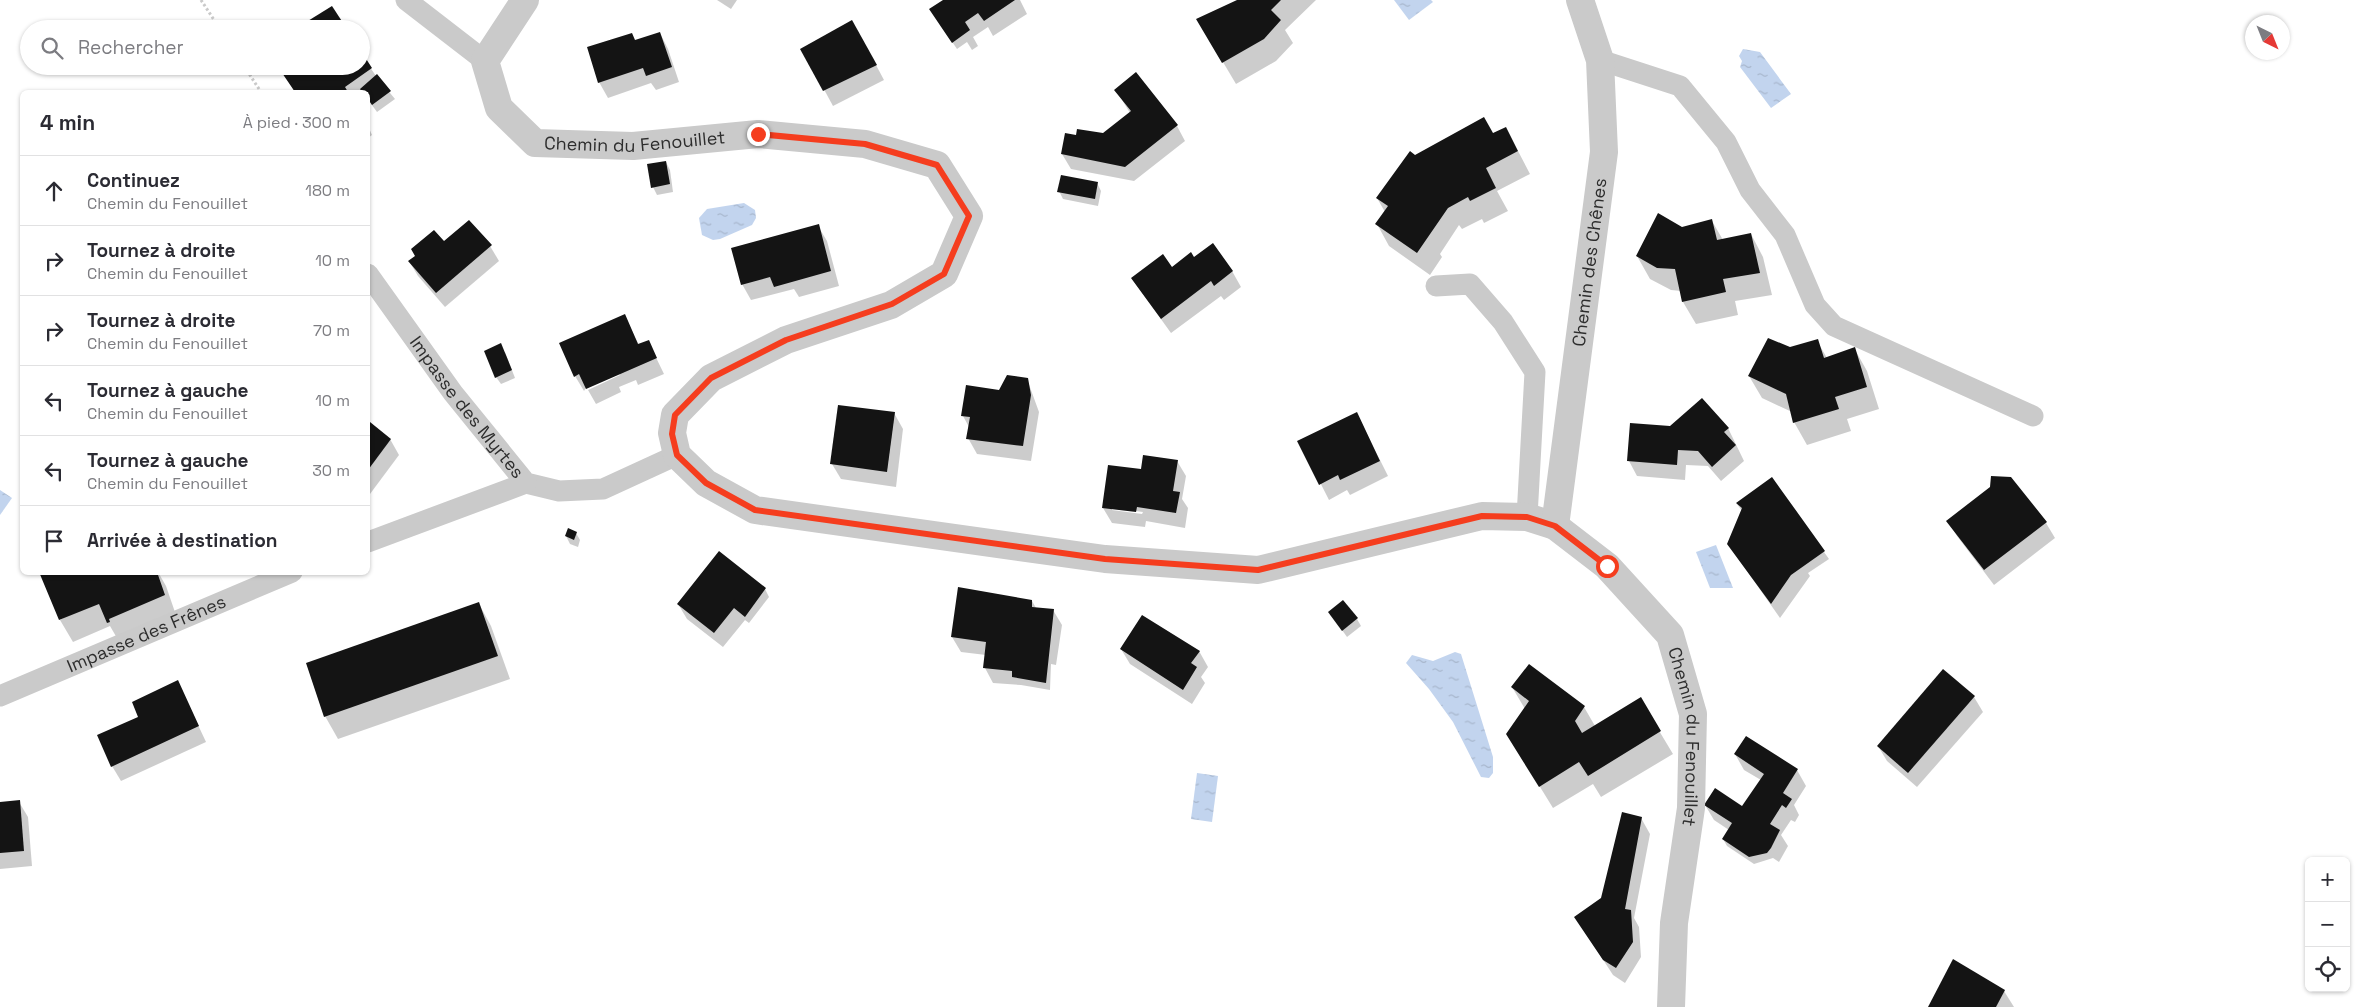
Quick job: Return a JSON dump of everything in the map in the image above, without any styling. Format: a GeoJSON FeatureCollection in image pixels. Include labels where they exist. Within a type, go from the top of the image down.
{"type":"FeatureCollection","features":[{"type":"Feature","properties":{"kind":"street"},"geometry":{"type":"LineString","coordinates":[[485,61],[525,0]]}},
{"type":"Feature","properties":{"kind":"street","name":"Chemin des Chênes"},"geometry":{"type":"LineString","coordinates":[[1555,526],[1604,152],[1600,60],[1580,0]]}},
{"type":"Feature","properties":{"kind":"street","name":"Chemin du Fenouillet"},"geometry":{"type":"LineString","coordinates":[[485,61],[499,108],[535,143],[633,146],[758,134],[865,144],[937,165],[969,216],[944,274],[892,304],[786,340],[711,378],[675,415],[672,434],[677,455],[706,483],[755,510],[1115,560],[1258,570],[1482,516],[1527,517],[1555,526],[1607,566],[1670,635],[1693,714],[1691,808],[1674,924],[1671,1007]]}},
{"type":"Feature","properties":{"kind":"lane"},"geometry":{"type":"LineString","coordinates":[[406,0],[485,61]]}},
{"type":"Feature","properties":{"kind":"lane"},"geometry":{"type":"LineString","coordinates":[[1600,60],[1680,86],[1726,142],[1750,190],[1785,235],[1815,305],[1834,326],[2033,416]]}},
{"type":"Feature","properties":{"kind":"lane","name":"Impasse des Myrtes"},"geometry":{"type":"LineString","coordinates":[[370,277],[453,393],[526,483],[559,491],[603,489],[677,455]]}},
{"type":"Feature","properties":{"kind":"lane"},"geometry":{"type":"LineString","coordinates":[[1436,286],[1470,284],[1504,322],[1535,372],[1527,517]]}},
{"type":"Feature","properties":{"kind":"lane"},"geometry":{"type":"LineString","coordinates":[[370,541],[526,483]]}},
{"type":"Feature","properties":{"kind":"lane","name":"Impasse des Frênes"},"geometry":{"type":"LineString","coordinates":[[0,696],[285,575]]}},
{"type":"Feature","properties":{"kind":"path"},"geometry":{"type":"LineString","coordinates":[[202,0],[214,20]]}},
{"type":"Feature","properties":{"kind":"path"},"geometry":{"type":"LineString","coordinates":[[250,75],[260,90]]}},
{"type":"Feature","properties":{"kind":"water"},"geometry":{"type":"Polygon","coordinates":[[[1394,0],[1431,0],[1433,2],[1409,20],[1394,0]]]}},
{"type":"Feature","properties":{"kind":"water"},"geometry":{"type":"Polygon","coordinates":[[[1743,49],[1760,52],[1791,94],[1771,108],[1740,67],[1742,61],[1739,56],[1743,49]]]}},
{"type":"Feature","properties":{"kind":"water"},"geometry":{"type":"Polygon","coordinates":[[[744,203],[755,210],[756,218],[752,225],[720,239],[713,240],[702,235],[699,218],[707,209],[744,203]]]}},
{"type":"Feature","properties":{"kind":"water"},"geometry":{"type":"Polygon","coordinates":[[[0,490],[12,498],[0,515],[0,490]]]}},
{"type":"Feature","properties":{"kind":"water"},"geometry":{"type":"Polygon","coordinates":[[[1716,545],[1733,588],[1710,588],[1696,552],[1716,545]]]}},
{"type":"Feature","properties":{"kind":"water"},"geometry":{"type":"Polygon","coordinates":[[[1455,652],[1461,654],[1493,757],[1493,773],[1489,778],[1481,777],[1453,722],[1429,689],[1406,663],[1412,655],[1433,661],[1455,652]]]}},
{"type":"Feature","properties":{"kind":"water"},"geometry":{"type":"Polygon","coordinates":[[[1197,773],[1218,776],[1212,822],[1191,819],[1197,773]]]}},
{"type":"Feature","properties":{"kind":"building"},"geometry":{"type":"Polygon","coordinates":[[[943,0],[1015,0],[984,21],[978,13],[965,22],[970,30],[952,43],[929,9],[943,0]]]}},
{"type":"Feature","properties":{"kind":"building"},"geometry":{"type":"Polygon","coordinates":[[[1237,0],[1281,0],[1271,10],[1281,20],[1264,39],[1222,63],[1196,19],[1237,0]]]}},
{"type":"Feature","properties":{"kind":"building"},"geometry":{"type":"Polygon","coordinates":[[[332,6],[341,20],[309,20],[332,6]]]}},
{"type":"Feature","properties":{"kind":"building"},"geometry":{"type":"Polygon","coordinates":[[[852,20],[877,65],[823,91],[800,49],[852,20]]]}},
{"type":"Feature","properties":{"kind":"building"},"geometry":{"type":"Polygon","coordinates":[[[660,32],[672,67],[646,76],[643,68],[598,83],[587,47],[632,33],[635,40],[660,32]]]}},
{"type":"Feature","properties":{"kind":"building"},"geometry":{"type":"Polygon","coordinates":[[[1136,72],[1178,125],[1125,167],[1061,154],[1065,133],[1076,135],[1077,129],[1103,133],[1131,111],[1114,90],[1136,72]]]}},
{"type":"Feature","properties":{"kind":"building"},"geometry":{"type":"Polygon","coordinates":[[[377,74],[391,91],[372,105],[370,102],[370,90],[360,89],[377,74]]]}},
{"type":"Feature","properties":{"kind":"building"},"geometry":{"type":"Polygon","coordinates":[[[283,75],[362,75],[345,87],[347,90],[294,90],[283,75]]]}},
{"type":"Feature","properties":{"kind":"building"},"geometry":{"type":"Polygon","coordinates":[[[1484,117],[1493,133],[1506,127],[1518,151],[1486,168],[1496,188],[1470,201],[1468,197],[1448,208],[1417,253],[1375,224],[1388,206],[1376,198],[1410,151],[1415,155],[1484,117]]]}},
{"type":"Feature","properties":{"kind":"building"},"geometry":{"type":"Polygon","coordinates":[[[666,161],[670,184],[651,188],[647,164],[666,161]]]}},
{"type":"Feature","properties":{"kind":"building"},"geometry":{"type":"Polygon","coordinates":[[[1061,175],[1098,182],[1095,199],[1057,192],[1061,175]]]}},
{"type":"Feature","properties":{"kind":"building"},"geometry":{"type":"Polygon","coordinates":[[[1658,213],[1682,227],[1712,219],[1717,240],[1751,233],[1760,273],[1723,279],[1726,292],[1682,302],[1675,269],[1657,268],[1636,256],[1658,213]]]}},
{"type":"Feature","properties":{"kind":"building"},"geometry":{"type":"Polygon","coordinates":[[[469,220],[492,245],[436,293],[408,261],[415,256],[411,249],[434,230],[444,241],[469,220]]]}},
{"type":"Feature","properties":{"kind":"building"},"geometry":{"type":"Polygon","coordinates":[[[819,224],[831,271],[774,287],[770,277],[741,285],[731,248],[819,224]]]}},
{"type":"Feature","properties":{"kind":"building"},"geometry":{"type":"Polygon","coordinates":[[[1213,243],[1233,271],[1214,286],[1211,281],[1161,319],[1131,278],[1163,254],[1172,267],[1191,252],[1194,257],[1213,243]]]}},
{"type":"Feature","properties":{"kind":"building"},"geometry":{"type":"Polygon","coordinates":[[[625,314],[638,344],[649,340],[657,358],[586,389],[579,374],[574,377],[559,343],[625,314]]]}},
{"type":"Feature","properties":{"kind":"building"},"geometry":{"type":"Polygon","coordinates":[[[1768,338],[1790,347],[1818,339],[1824,358],[1855,347],[1867,387],[1835,397],[1839,409],[1793,423],[1786,394],[1748,376],[1768,338]]]}},
{"type":"Feature","properties":{"kind":"building"},"geometry":{"type":"Polygon","coordinates":[[[501,343],[512,370],[495,378],[484,351],[501,343]]]}},
{"type":"Feature","properties":{"kind":"building"},"geometry":{"type":"Polygon","coordinates":[[[1007,375],[1028,378],[1031,395],[1023,446],[966,439],[970,417],[961,416],[966,385],[999,390],[1007,375]]]}},
{"type":"Feature","properties":{"kind":"building"},"geometry":{"type":"Polygon","coordinates":[[[1702,398],[1729,428],[1724,432],[1736,445],[1712,467],[1698,451],[1678,450],[1677,465],[1627,461],[1630,423],[1670,426],[1702,398]]]}},
{"type":"Feature","properties":{"kind":"building"},"geometry":{"type":"Polygon","coordinates":[[[838,405],[895,412],[887,472],[830,464],[838,405]]]}},
{"type":"Feature","properties":{"kind":"building"},"geometry":{"type":"Polygon","coordinates":[[[1357,412],[1380,461],[1340,480],[1338,475],[1319,485],[1297,441],[1357,412]]]}},
{"type":"Feature","properties":{"kind":"building"},"geometry":{"type":"Polygon","coordinates":[[[370,422],[391,439],[370,467],[370,422]]]}},
{"type":"Feature","properties":{"kind":"building"},"geometry":{"type":"Polygon","coordinates":[[[1143,455],[1178,460],[1173,491],[1180,492],[1176,513],[1137,507],[1136,512],[1102,508],[1108,465],[1141,469],[1143,455]]]}},
{"type":"Feature","properties":{"kind":"building"},"geometry":{"type":"Polygon","coordinates":[[[1991,476],[2011,477],[2047,522],[1984,570],[1946,521],[1990,487],[1991,476]]]}},
{"type":"Feature","properties":{"kind":"building"},"geometry":{"type":"Polygon","coordinates":[[[1772,477],[1825,551],[1791,575],[1771,604],[1727,544],[1742,508],[1736,503],[1772,477]]]}},
{"type":"Feature","properties":{"kind":"building"},"geometry":{"type":"Polygon","coordinates":[[[568,528],[577,532],[574,540],[565,536],[568,528]]]}},
{"type":"Feature","properties":{"kind":"building"},"geometry":{"type":"Polygon","coordinates":[[[719,551],[766,588],[745,617],[734,608],[714,633],[677,604],[719,551]]]}},
{"type":"Feature","properties":{"kind":"building"},"geometry":{"type":"Polygon","coordinates":[[[40,575],[158,575],[165,595],[109,619],[110,622],[107,623],[99,604],[59,620],[40,575]]]}},
{"type":"Feature","properties":{"kind":"building"},"geometry":{"type":"Polygon","coordinates":[[[958,587],[1032,600],[1032,607],[1054,609],[1046,683],[1012,677],[1012,671],[983,668],[986,642],[951,637],[958,587]]]}},
{"type":"Feature","properties":{"kind":"building"},"geometry":{"type":"Polygon","coordinates":[[[1343,600],[1358,618],[1342,631],[1328,612],[1343,600]]]}},
{"type":"Feature","properties":{"kind":"building"},"geometry":{"type":"Polygon","coordinates":[[[479,602],[498,656],[324,717],[306,663],[479,602]]]}},
{"type":"Feature","properties":{"kind":"building"},"geometry":{"type":"Polygon","coordinates":[[[1142,615],[1200,651],[1191,663],[1197,667],[1183,690],[1120,649],[1142,615]]]}},
{"type":"Feature","properties":{"kind":"building"},"geometry":{"type":"Polygon","coordinates":[[[1529,664],[1585,706],[1575,721],[1582,733],[1641,697],[1661,731],[1588,776],[1579,762],[1539,787],[1506,734],[1529,701],[1511,687],[1529,664]]]}},
{"type":"Feature","properties":{"kind":"building"},"geometry":{"type":"Polygon","coordinates":[[[1943,669],[1975,696],[1908,773],[1877,746],[1943,669]]]}},
{"type":"Feature","properties":{"kind":"building"},"geometry":{"type":"Polygon","coordinates":[[[178,680],[199,726],[111,767],[97,735],[138,717],[132,702],[178,680]]]}},
{"type":"Feature","properties":{"kind":"building"},"geometry":{"type":"Polygon","coordinates":[[[1746,736],[1798,769],[1783,793],[1792,799],[1786,808],[1782,805],[1770,824],[1780,830],[1771,848],[1767,853],[1749,857],[1722,839],[1732,823],[1704,805],[1715,788],[1742,806],[1764,774],[1734,754],[1746,736]]]}},
{"type":"Feature","properties":{"kind":"building"},"geometry":{"type":"Polygon","coordinates":[[[20,800],[24,851],[0,853],[0,802],[20,800]]]}},
{"type":"Feature","properties":{"kind":"building"},"geometry":{"type":"Polygon","coordinates":[[[1622,812],[1642,817],[1625,909],[1631,910],[1633,942],[1616,968],[1603,960],[1574,917],[1601,898],[1622,812]]]}},
{"type":"Feature","properties":{"kind":"building"},"geometry":{"type":"Polygon","coordinates":[[[1953,959],[2005,990],[1996,1007],[1928,1007],[1953,959]]]}},
{"type":"Feature","properties":{"kind":"route"},"geometry":{"type":"LineString","coordinates":[[758,134],[865,144],[937,165],[969,216],[944,274],[892,304],[786,340],[711,378],[675,415],[672,434],[677,455],[706,483],[755,510],[1105,559],[1258,570],[1482,516],[1527,517],[1555,526],[1607,566]]}}]}
